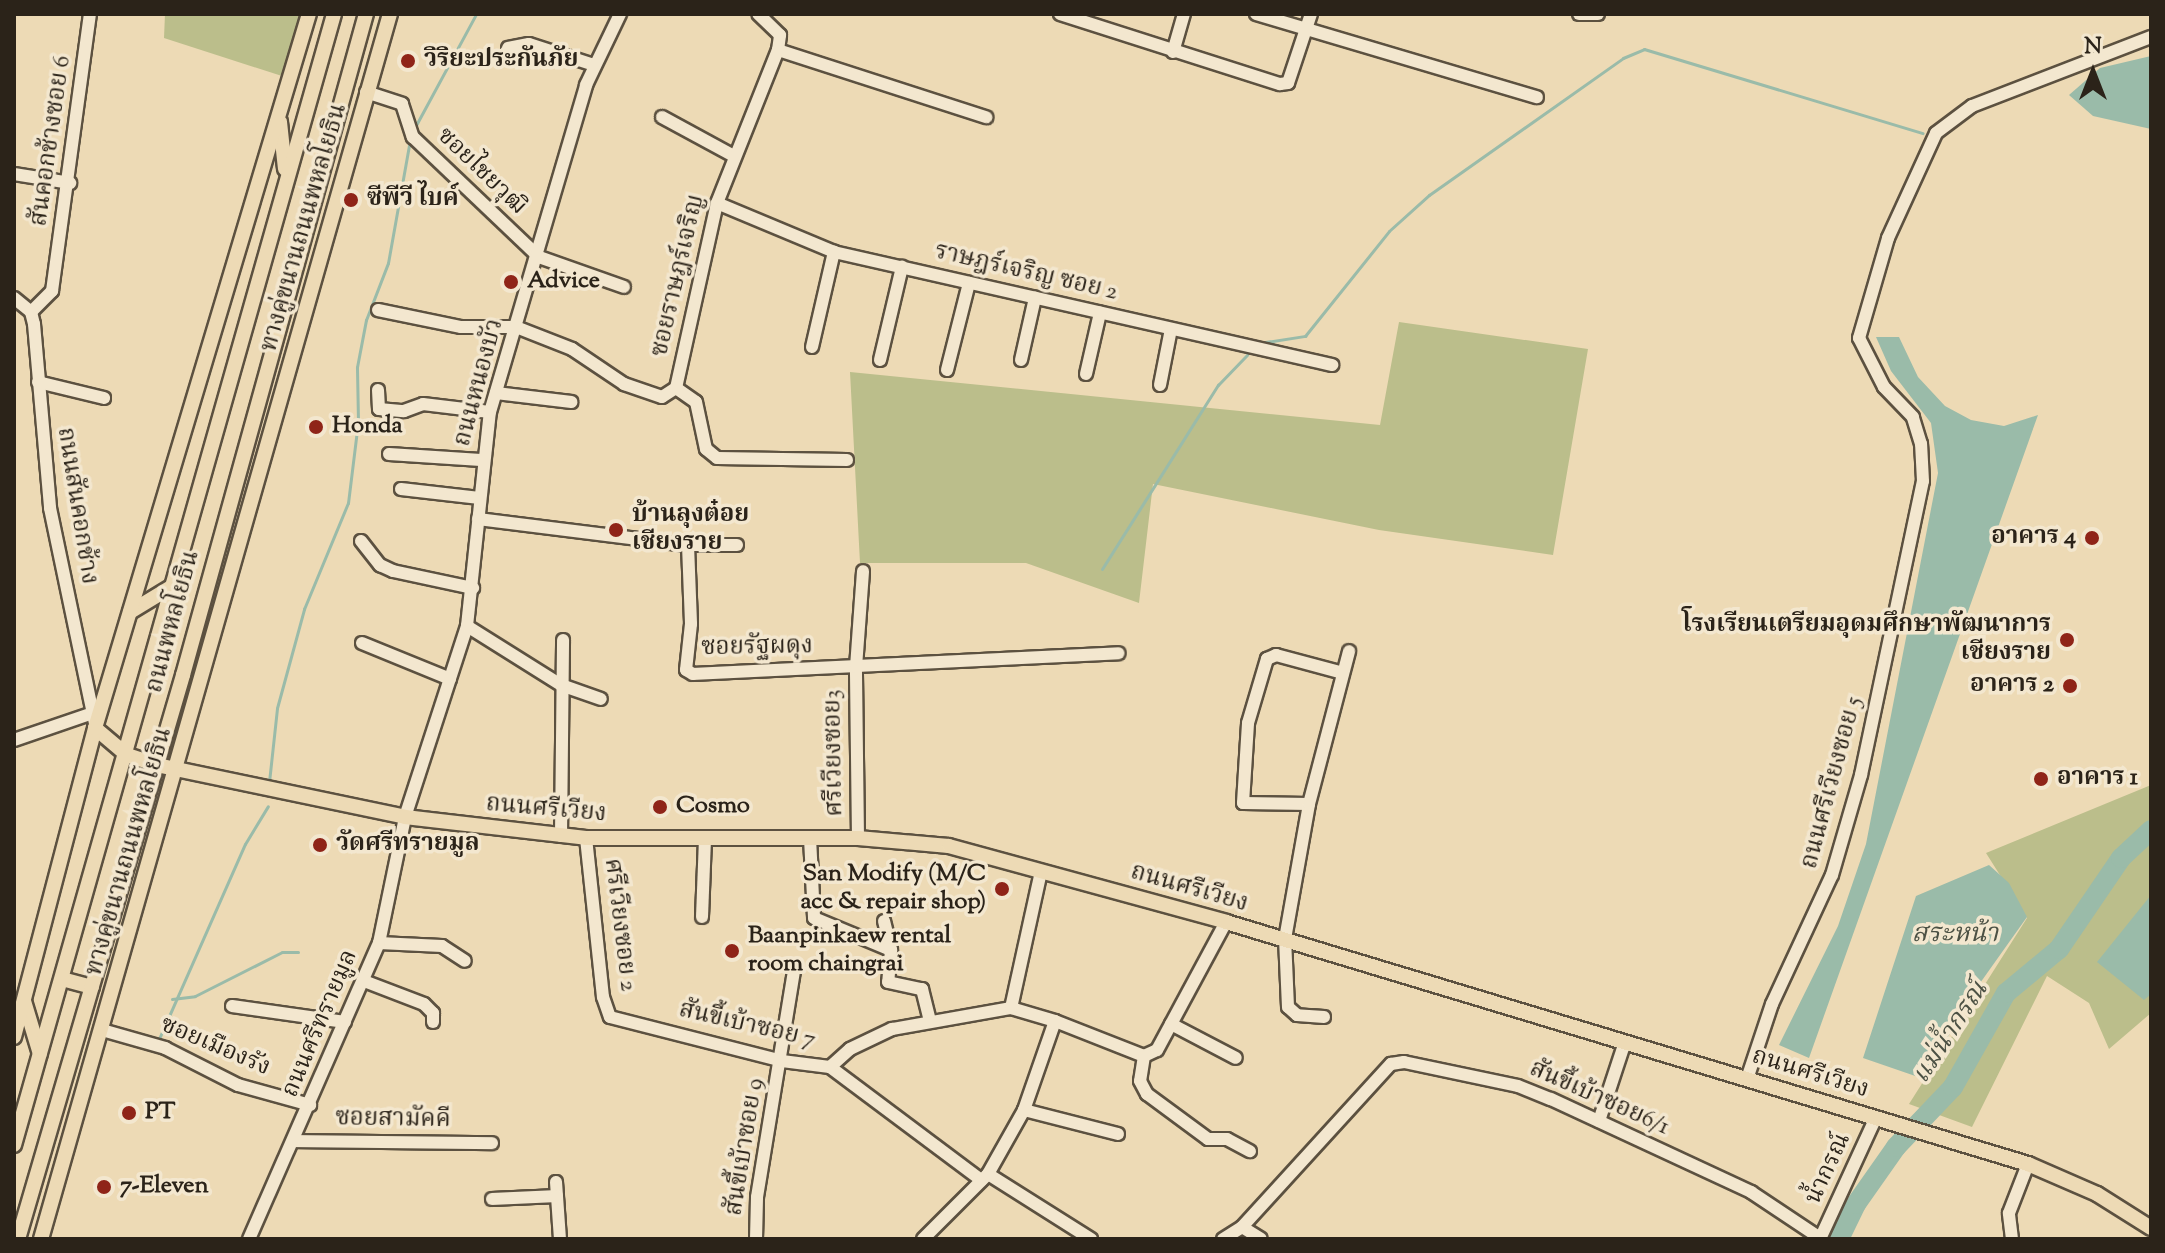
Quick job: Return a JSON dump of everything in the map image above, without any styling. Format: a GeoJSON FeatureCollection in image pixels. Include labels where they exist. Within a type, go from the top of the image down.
{"type":"FeatureCollection","features":[{"type":"Feature","properties":{"kind":"main road"},"geometry":{"type":"LineString","coordinates":[[14,1037],[94,721],[130,612],[309,14]]}},
{"type":"Feature","properties":{"kind":"main road","name":"ถนนพหลโยธิน"},"geometry":{"type":"LineString","coordinates":[[14,1145],[127,755],[334,14]]}},
{"type":"Feature","properties":{"kind":"main road","name":"ถนนพหลโยธิน"},"geometry":{"type":"LineString","coordinates":[[18,1239],[157,765],[366,14]]}},
{"type":"Feature","properties":{"kind":"main road","name":"ทางคู่ขนานถนนพหลโยธิน"},"geometry":{"type":"LineString","coordinates":[[41,1239],[390,14]]}},
{"type":"Feature","properties":{"kind":"main road"},"geometry":{"type":"LineString","coordinates":[[351,70],[357,123]]}},
{"type":"Feature","properties":{"kind":"main road"},"geometry":{"type":"LineString","coordinates":[[280,115],[286,178]]}},
{"type":"Feature","properties":{"kind":"main road"},"geometry":{"type":"LineString","coordinates":[[206,590],[239,547]]}},
{"type":"Feature","properties":{"kind":"main road"},"geometry":{"type":"LineString","coordinates":[[130,612],[173,586]]}},
{"type":"Feature","properties":{"kind":"main road"},"geometry":{"type":"LineString","coordinates":[[94,721],[127,755]]}},
{"type":"Feature","properties":{"kind":"main road","name":"ถนนศรีเวียง"},"geometry":{"type":"LineString","coordinates":[[127,755],[157,765],[405,817],[561,836],[858,838],[949,846],[1285,939],[2028,1164],[2097,1194],[2151,1228]]}},
{"type":"Feature","properties":{"kind":"main road"},"geometry":{"type":"LineString","coordinates":[[62,979],[92,987]]}},
{"type":"Feature","properties":{"kind":"main road"},"geometry":{"type":"LineString","coordinates":[[24,999],[40,1054]]}},
{"type":"Feature","properties":{"kind":"main road"},"geometry":{"type":"LineString","coordinates":[[50,1127],[60,1174]]}},
{"type":"Feature","properties":{"kind":"street","name":"สันคอกช้างซอย 6"},"geometry":{"type":"LineString","coordinates":[[31,312],[52,291],[70,183],[90,14]]}},
{"type":"Feature","properties":{"kind":"street","name":"ถนนหนองบัว"},"geometry":{"type":"LineString","coordinates":[[405,817],[467,626],[473,588],[481,460],[490,412],[539,257],[594,65],[620,14]]}},
{"type":"Feature","properties":{"kind":"street"},"geometry":{"type":"LineString","coordinates":[[758,14],[780,35],[778,50],[986,117]]}},
{"type":"Feature","properties":{"kind":"street"},"geometry":{"type":"LineString","coordinates":[[1060,14],[1173,52],[1288,83],[1311,14]]}},
{"type":"Feature","properties":{"kind":"street"},"geometry":{"type":"LineString","coordinates":[[1109,30],[1113,14]]}},
{"type":"Feature","properties":{"kind":"street"},"geometry":{"type":"LineString","coordinates":[[1173,52],[1184,14]]}},
{"type":"Feature","properties":{"kind":"street"},"geometry":{"type":"LineString","coordinates":[[1256,14],[1537,97]]}},
{"type":"Feature","properties":{"kind":"street"},"geometry":{"type":"LineString","coordinates":[[1579,14],[1598,14]]}},
{"type":"Feature","properties":{"kind":"street","name":"ถนนศรีเวียงซอย 5"},"geometry":{"type":"LineString","coordinates":[[1747,1079],[1772,1004],[1832,875],[1861,775],[1923,481],[1921,444],[1913,417],[1884,387],[1859,338],[1888,238],[1936,133],[1972,106],[2151,37]]}},
{"type":"Feature","properties":{"kind":"street"},"geometry":{"type":"LineString","coordinates":[[508,48],[529,44],[594,65]]}},
{"type":"Feature","properties":{"kind":"street","name":"ซอยราษฎร์เจริญ"},"geometry":{"type":"LineString","coordinates":[[516,327],[572,349],[624,384],[662,397],[676,388],[717,203],[732,155],[778,50]]}},
{"type":"Feature","properties":{"kind":"street","name":"ซอยไชยวุฒิ"},"geometry":{"type":"LineString","coordinates":[[366,92],[402,104],[413,137],[539,257]]}},
{"type":"Feature","properties":{"kind":"street"},"geometry":{"type":"LineString","coordinates":[[662,117],[732,155]]}},
{"type":"Feature","properties":{"kind":"street"},"geometry":{"type":"LineString","coordinates":[[14,174],[70,183]]}},
{"type":"Feature","properties":{"kind":"street","name":"ราษฎร์เจริญ ซอย 2"},"geometry":{"type":"LineString","coordinates":[[717,203],[834,252],[1332,365]]}},
{"type":"Feature","properties":{"kind":"street"},"geometry":{"type":"LineString","coordinates":[[812,347],[834,252]]}},
{"type":"Feature","properties":{"kind":"street"},"geometry":{"type":"LineString","coordinates":[[539,257],[624,287]]}},
{"type":"Feature","properties":{"kind":"street"},"geometry":{"type":"LineString","coordinates":[[880,360],[902,267]]}},
{"type":"Feature","properties":{"kind":"street"},"geometry":{"type":"LineString","coordinates":[[947,370],[969,283]]}},
{"type":"Feature","properties":{"kind":"street"},"geometry":{"type":"LineString","coordinates":[[14,298],[31,312]]}},
{"type":"Feature","properties":{"kind":"street"},"geometry":{"type":"LineString","coordinates":[[1021,360],[1035,298]]}},
{"type":"Feature","properties":{"kind":"street"},"geometry":{"type":"LineString","coordinates":[[378,310],[461,327],[516,327]]}},
{"type":"Feature","properties":{"kind":"street","name":"ถนนสันคอกช้าง"},"geometry":{"type":"LineString","coordinates":[[31,312],[50,508],[94,721]]}},
{"type":"Feature","properties":{"kind":"street"},"geometry":{"type":"LineString","coordinates":[[1086,374],[1100,313]]}},
{"type":"Feature","properties":{"kind":"street"},"geometry":{"type":"LineString","coordinates":[[1160,385],[1171,329]]}},
{"type":"Feature","properties":{"kind":"street"},"geometry":{"type":"LineString","coordinates":[[38,382],[104,398]]}},
{"type":"Feature","properties":{"kind":"street"},"geometry":{"type":"LineString","coordinates":[[676,388],[696,402],[706,449],[717,458],[847,460]]}},
{"type":"Feature","properties":{"kind":"street"},"geometry":{"type":"LineString","coordinates":[[378,390],[379,409],[404,411],[423,404],[490,412]]}},
{"type":"Feature","properties":{"kind":"street"},"geometry":{"type":"LineString","coordinates":[[496,393],[571,402]]}},
{"type":"Feature","properties":{"kind":"street"},"geometry":{"type":"LineString","coordinates":[[389,454],[481,460]]}},
{"type":"Feature","properties":{"kind":"street"},"geometry":{"type":"LineString","coordinates":[[401,489],[479,498]]}},
{"type":"Feature","properties":{"kind":"street"},"geometry":{"type":"LineString","coordinates":[[478,519],[688,545],[737,545]]}},
{"type":"Feature","properties":{"kind":"street"},"geometry":{"type":"LineString","coordinates":[[361,541],[380,565],[393,571],[473,588]]}},
{"type":"Feature","properties":{"kind":"street","name":"ซอยรัฐผดุง"},"geometry":{"type":"LineString","coordinates":[[688,545],[686,670],[856,667],[1118,653]]}},
{"type":"Feature","properties":{"kind":"street","name":"ศรีเวียงซอย3"},"geometry":{"type":"LineString","coordinates":[[858,838],[856,667],[863,571]]}},
{"type":"Feature","properties":{"kind":"street"},"geometry":{"type":"LineString","coordinates":[[467,626],[561,685],[601,699]]}},
{"type":"Feature","properties":{"kind":"street"},"geometry":{"type":"LineString","coordinates":[[561,836],[563,640]]}},
{"type":"Feature","properties":{"kind":"street"},"geometry":{"type":"LineString","coordinates":[[362,643],[450,679]]}},
{"type":"Feature","properties":{"kind":"street"},"geometry":{"type":"LineString","coordinates":[[1324,1017],[1297,1015],[1288,1007],[1285,939],[1309,804],[1349,651]]}},
{"type":"Feature","properties":{"kind":"street"},"geometry":{"type":"LineString","coordinates":[[1309,804],[1243,803],[1248,723],[1267,659],[1276,655],[1343,673]]}},
{"type":"Feature","properties":{"kind":"street"},"geometry":{"type":"LineString","coordinates":[[14,740],[94,721]]}},
{"type":"Feature","properties":{"kind":"street","name":"ถนนศรีทรายมูล"},"geometry":{"type":"LineString","coordinates":[[249,1239],[379,943],[405,817]]}},
{"type":"Feature","properties":{"kind":"street","name":"ศรีเวียงซอย 2"},"geometry":{"type":"LineString","coordinates":[[586,838],[603,997],[610,1017]]}},
{"type":"Feature","properties":{"kind":"street"},"geometry":{"type":"LineString","coordinates":[[810,838],[814,918],[891,950]]}},
{"type":"Feature","properties":{"kind":"street"},"geometry":{"type":"LineString","coordinates":[[702,917],[705,839]]}},
{"type":"Feature","properties":{"kind":"street"},"geometry":{"type":"LineString","coordinates":[[1011,1008],[1041,871]]}},
{"type":"Feature","properties":{"kind":"street"},"geometry":{"type":"LineString","coordinates":[[884,921],[891,950],[888,982],[922,989],[930,1021]]}},
{"type":"Feature","properties":{"kind":"street"},"geometry":{"type":"LineString","coordinates":[[830,1067],[850,1049],[892,1029],[1011,1008],[1055,1021],[1144,1056],[1157,1050],[1226,922]]}},
{"type":"Feature","properties":{"kind":"street"},"geometry":{"type":"LineString","coordinates":[[379,943],[442,946],[465,961]]}},
{"type":"Feature","properties":{"kind":"street","name":"สันขี้เบ้าซอย 9"},"geometry":{"type":"LineString","coordinates":[[756,1239],[757,1197],[782,1061],[794,971]]}},
{"type":"Feature","properties":{"kind":"street"},"geometry":{"type":"LineString","coordinates":[[364,981],[424,1004],[433,1013],[433,1022]]}},
{"type":"Feature","properties":{"kind":"street"},"geometry":{"type":"LineString","coordinates":[[232,1006],[345,1022]]}},
{"type":"Feature","properties":{"kind":"street","name":"สันขี้เบ้าซอย 7"},"geometry":{"type":"LineString","coordinates":[[610,1017],[782,1061],[830,1067],[985,1177],[1091,1239]]}},
{"type":"Feature","properties":{"kind":"street"},"geometry":{"type":"LineString","coordinates":[[923,1239],[985,1177],[1024,1110],[1055,1021]]}},
{"type":"Feature","properties":{"kind":"street"},"geometry":{"type":"LineString","coordinates":[[1171,1024],[1236,1058]]}},
{"type":"Feature","properties":{"kind":"street","name":"ซอยเมืองรัง"},"geometry":{"type":"LineString","coordinates":[[102,1030],[165,1048],[238,1085],[310,1105]]}},
{"type":"Feature","properties":{"kind":"street"},"geometry":{"type":"LineString","coordinates":[[1599,1121],[1625,1042]]}},
{"type":"Feature","properties":{"kind":"street"},"geometry":{"type":"LineString","coordinates":[[1144,1056],[1140,1081],[1147,1094],[1208,1139],[1227,1139],[1250,1151]]}},
{"type":"Feature","properties":{"kind":"street","name":"สันขี้เบ้าซอย6/1"},"geometry":{"type":"LineString","coordinates":[[1223,1239],[1242,1227],[1391,1064],[1404,1062],[1518,1086],[1778,1206],[1820,1239]]}},
{"type":"Feature","properties":{"kind":"street"},"geometry":{"type":"LineString","coordinates":[[1024,1110],[1118,1134]]}},
{"type":"Feature","properties":{"kind":"street","name":"น้ำกรณ์"},"geometry":{"type":"LineString","coordinates":[[1820,1239],[1876,1117]]}},
{"type":"Feature","properties":{"kind":"street","name":"ซอยสามัคคี"},"geometry":{"type":"LineString","coordinates":[[294,1141],[492,1143]]}},
{"type":"Feature","properties":{"kind":"street"},"geometry":{"type":"LineString","coordinates":[[2012,1239],[2009,1213],[2028,1164]]}},
{"type":"Feature","properties":{"kind":"street"},"geometry":{"type":"LineString","coordinates":[[556,1182],[560,1239]]}},
{"type":"Feature","properties":{"kind":"street"},"geometry":{"type":"LineString","coordinates":[[492,1199],[557,1196]]}},
{"type":"Feature","properties":{"kind":"street"},"geometry":{"type":"LineString","coordinates":[[1242,1227],[1261,1239]]}},
{"type":"Feature","properties":{"kind":"green space"},"geometry":{"type":"Polygon","coordinates":[[[165,14],[303,14],[282,76],[164,38],[165,14]]]}},
{"type":"Feature","properties":{"kind":"green space"},"geometry":{"type":"Polygon","coordinates":[[[1399,322],[1588,349],[1553,555],[1379,530],[1153,484],[1139,603],[1026,563],[860,563],[850,372],[1380,425],[1399,322]]]}},
{"type":"Feature","properties":{"kind":"green space"},"geometry":{"type":"Polygon","coordinates":[[[2151,785],[2151,1013],[2109,1049],[2089,1003],[2047,976],[1972,1127],[1909,1104],[2027,918],[1986,853],[2151,785]]]}},
{"type":"Feature","properties":{"kind":"water"},"geometry":{"type":"Polygon","coordinates":[[[2151,56],[2151,129],[2093,116],[2069,95],[2100,68],[2151,56]]]}},
{"type":"Feature","properties":{"kind":"water"},"geometry":{"type":"Polygon","coordinates":[[[1876,337],[1899,337],[1918,377],[1945,406],[1971,420],[2004,426],[2038,415],[1809,1058],[1779,1045],[1838,926],[1866,844],[1938,473],[1931,423],[1891,371],[1876,337]]]}},
{"type":"Feature","properties":{"kind":"water","name":"สระหน้า"},"geometry":{"type":"Polygon","coordinates":[[[1989,865],[2009,883],[2027,917],[1973,993],[1924,1079],[1863,1058],[1916,896],[1989,865]]]}},
{"type":"Feature","properties":{"kind":"water"},"geometry":{"type":"Polygon","coordinates":[[[2151,895],[2151,994],[2144,1000],[2097,962],[2151,895]]]}},
{"type":"Feature","properties":{"kind":"waterway"},"geometry":{"type":"LineString","coordinates":[[415,127],[476,14]]}},
{"type":"Feature","properties":{"kind":"waterway"},"geometry":{"type":"LineString","coordinates":[[1259,343],[1305,336],[1389,231],[1429,195],[1623,58],[1644,49],[1923,133]]}},
{"type":"Feature","properties":{"kind":"waterway"},"geometry":{"type":"LineString","coordinates":[[269,782],[277,708],[304,609],[348,503],[358,421],[357,367],[366,320],[388,263],[410,140]]}},
{"type":"Feature","properties":{"kind":"waterway"},"geometry":{"type":"LineString","coordinates":[[1102,569],[1218,385],[1247,355]]}},
{"type":"Feature","properties":{"kind":"waterway"},"geometry":{"type":"LineString","coordinates":[[158,1041],[245,844],[268,806]]}},
{"type":"Feature","properties":{"kind":"waterway","name":"แม่น้ำกรณ์"},"geometry":{"type":"LineString","coordinates":[[1839,1239],[1856,1204],[1896,1147],[1953,1087],[2006,993],[2059,949],[2121,858],[2151,830]]}},
{"type":"Feature","properties":{"kind":"waterway"},"geometry":{"type":"LineString","coordinates":[[172,999],[195,996],[282,952],[298,952]]}},
{"type":"Feature","properties":{"kind":"place","name":"วิริยะประกันภัย"},"geometry":{"type":"Point","coordinates":[408,61]}},
{"type":"Feature","properties":{"kind":"place","name":"ซีพีวี ไบค์"},"geometry":{"type":"Point","coordinates":[351,200]}},
{"type":"Feature","properties":{"kind":"place","name":"Advice"},"geometry":{"type":"Point","coordinates":[511,282]}},
{"type":"Feature","properties":{"kind":"place","name":"Honda"},"geometry":{"type":"Point","coordinates":[316,427]}},
{"type":"Feature","properties":{"kind":"place","name":"บ้านลุงต๋อย เชียงราย"},"geometry":{"type":"Point","coordinates":[616,530]}},
{"type":"Feature","properties":{"kind":"place","name":"อาคาร 4"},"geometry":{"type":"Point","coordinates":[2092,538]}},
{"type":"Feature","properties":{"kind":"place","name":"โรงเรียนเตรียมอุดมศึกษาพัฒนาการ เชียงราย"},"geometry":{"type":"Point","coordinates":[2067,640]}},
{"type":"Feature","properties":{"kind":"place","name":"อาคาร 2"},"geometry":{"type":"Point","coordinates":[2070,686]}},
{"type":"Feature","properties":{"kind":"place","name":"อาคาร 1"},"geometry":{"type":"Point","coordinates":[2041,779]}},
{"type":"Feature","properties":{"kind":"place","name":"Cosmo"},"geometry":{"type":"Point","coordinates":[660,807]}},
{"type":"Feature","properties":{"kind":"place","name":"วัดศรีทรายมูล"},"geometry":{"type":"Point","coordinates":[320,845]}},
{"type":"Feature","properties":{"kind":"place","name":"San Modify (M/C acc & repair shop)"},"geometry":{"type":"Point","coordinates":[1002,889]}},
{"type":"Feature","properties":{"kind":"place","name":"Baanpinkaew rental room chaingrai"},"geometry":{"type":"Point","coordinates":[732,951]}},
{"type":"Feature","properties":{"kind":"place","name":"PT"},"geometry":{"type":"Point","coordinates":[129,1113]}},
{"type":"Feature","properties":{"kind":"place","name":"7-Eleven"},"geometry":{"type":"Point","coordinates":[104,1187]}}]}
